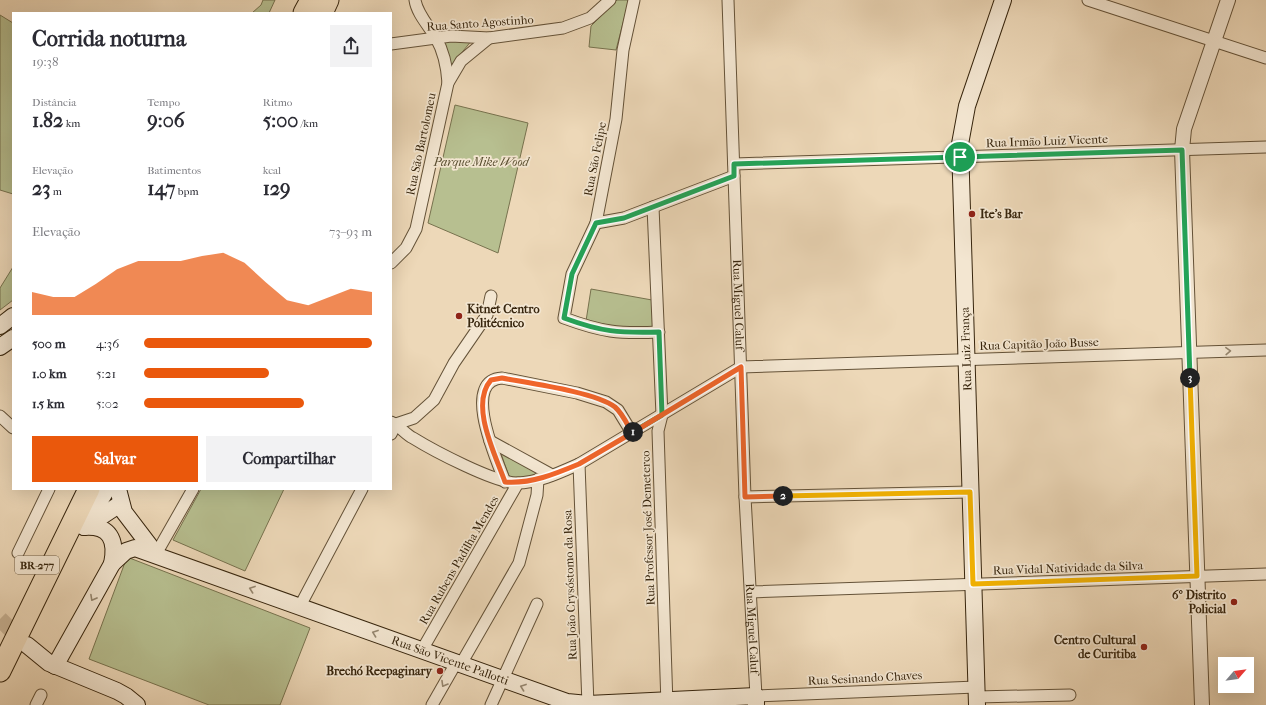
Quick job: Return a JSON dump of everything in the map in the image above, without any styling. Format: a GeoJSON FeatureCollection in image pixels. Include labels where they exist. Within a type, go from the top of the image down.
{"type":"FeatureCollection","features":[{"type":"Feature","properties":{"kind":"highway"},"geometry":{"type":"LineString","coordinates":[[305,12],[311,0]]}},
{"type":"Feature","properties":{"kind":"highway"},"geometry":{"type":"LineString","coordinates":[[322,12],[328,0]]}},
{"type":"Feature","properties":{"kind":"highway","name":"BR-277"},"geometry":{"type":"LineString","coordinates":[[0,641],[74,490]]}},
{"type":"Feature","properties":{"kind":"highway","name":"BR-277"},"geometry":{"type":"LineString","coordinates":[[0,671],[89,490]]}},
{"type":"Feature","properties":{"kind":"highway"},"geometry":{"type":"LineString","coordinates":[[30,610],[84,528]]}},
{"type":"Feature","properties":{"kind":"main road","name":"Rua Luiz França"},"geometry":{"type":"LineString","coordinates":[[976,696],[960,157],[961,132],[964,119],[1003,0]]}},
{"type":"Feature","properties":{"kind":"main road"},"geometry":{"type":"LineString","coordinates":[[0,326],[12,317]]}},
{"type":"Feature","properties":{"kind":"main road"},"geometry":{"type":"LineString","coordinates":[[0,347],[12,339]]}},
{"type":"Feature","properties":{"kind":"main road"},"geometry":{"type":"LineString","coordinates":[[84,528],[106,490]]}},
{"type":"Feature","properties":{"kind":"main road"},"geometry":{"type":"LineString","coordinates":[[84,528],[119,497],[128,519],[156,554]]}},
{"type":"Feature","properties":{"kind":"main road"},"geometry":{"type":"LineString","coordinates":[[111,539],[120,525],[128,519]]}},
{"type":"Feature","properties":{"kind":"main road"},"geometry":{"type":"LineString","coordinates":[[55,666],[112,564],[114,550],[111,539],[105,530],[99,528],[84,528]]}},
{"type":"Feature","properties":{"kind":"main road","name":"Rua São Vicente Pallotti"},"geometry":{"type":"LineString","coordinates":[[112,564],[121,554],[130,548],[139,548],[567,702],[588,704],[756,701]]}},
{"type":"Feature","properties":{"kind":"main road"},"geometry":{"type":"LineString","coordinates":[[27,645],[55,666],[117,691],[137,705]]}},
{"type":"Feature","properties":{"kind":"street"},"geometry":{"type":"LineString","coordinates":[[415,0],[419,12],[436,38],[446,63],[448,83]]}},
{"type":"Feature","properties":{"kind":"street","name":"Rua Santo Agostinho"},"geometry":{"type":"LineString","coordinates":[[392,44],[464,35],[489,38],[548,31],[576,24],[590,18],[610,0]]}},
{"type":"Feature","properties":{"kind":"street","name":"Rua São Felipe"},"geometry":{"type":"LineString","coordinates":[[634,0],[624,44],[615,124],[596,223],[572,274],[564,318],[589,327],[614,333],[659,332]]}},
{"type":"Feature","properties":{"kind":"street","name":"Rua Miguel Caluf"},"geometry":{"type":"LineString","coordinates":[[728,0],[745,497],[756,701]]}},
{"type":"Feature","properties":{"kind":"street"},"geometry":{"type":"LineString","coordinates":[[1088,0],[1266,58]]}},
{"type":"Feature","properties":{"kind":"street"},"geometry":{"type":"LineString","coordinates":[[1202,705],[1182,150],[1184,129],[1228,0]]}},
{"type":"Feature","properties":{"kind":"street","name":"Rua São Bartolomeu"},"geometry":{"type":"LineString","coordinates":[[392,262],[406,248],[416,229],[448,83],[461,61],[489,38]]}},
{"type":"Feature","properties":{"kind":"street","name":"Rua Irmão Luiz Vicente"},"geometry":{"type":"LineString","coordinates":[[734,164],[1266,147]]}},
{"type":"Feature","properties":{"kind":"street"},"geometry":{"type":"LineString","coordinates":[[596,223],[616,221],[734,176]]}},
{"type":"Feature","properties":{"kind":"street","name":"Rua Professor José Demeterco"},"geometry":{"type":"LineString","coordinates":[[653,207],[662,415],[658,431],[667,703]]}},
{"type":"Feature","properties":{"kind":"street"},"geometry":{"type":"LineString","coordinates":[[393,427],[414,418],[434,400],[454,363],[487,315],[491,296]]}},
{"type":"Feature","properties":{"kind":"street","name":"Rua Capitão João Busse"},"geometry":{"type":"LineString","coordinates":[[741,367],[1266,350]]}},
{"type":"Feature","properties":{"kind":"street"},"geometry":{"type":"LineString","coordinates":[[393,427],[505,482],[518,483],[552,475],[579,464],[741,367]]}},
{"type":"Feature","properties":{"kind":"street"},"geometry":{"type":"LineString","coordinates":[[505,482],[484,424],[483,401],[488,383],[498,378],[577,393],[606,402],[618,410],[632,433]]}},
{"type":"Feature","properties":{"kind":"street"},"geometry":{"type":"LineString","coordinates":[[0,416],[12,427]]}},
{"type":"Feature","properties":{"kind":"street"},"geometry":{"type":"LineString","coordinates":[[490,441],[552,475]]}},
{"type":"Feature","properties":{"kind":"street","name":"Rua João Crysóstomo da Rosa"},"geometry":{"type":"LineString","coordinates":[[579,464],[588,704]]}},
{"type":"Feature","properties":{"kind":"street"},"geometry":{"type":"LineString","coordinates":[[432,705],[459,664],[519,563],[537,495],[538,479]]}},
{"type":"Feature","properties":{"kind":"street","name":"Rua Rubens Padilha Mendes"},"geometry":{"type":"LineString","coordinates":[[422,650],[518,483]]}},
{"type":"Feature","properties":{"kind":"street"},"geometry":{"type":"LineString","coordinates":[[18,553],[50,490]]}},
{"type":"Feature","properties":{"kind":"street"},"geometry":{"type":"LineString","coordinates":[[156,554],[192,490]]}},
{"type":"Feature","properties":{"kind":"street"},"geometry":{"type":"LineString","coordinates":[[300,606],[361,490]]}},
{"type":"Feature","properties":{"kind":"street"},"geometry":{"type":"LineString","coordinates":[[745,497],[970,492]]}},
{"type":"Feature","properties":{"kind":"street","name":"Rua Vidal Natividade da Silva"},"geometry":{"type":"LineString","coordinates":[[751,592],[1266,574]]}},
{"type":"Feature","properties":{"kind":"street"},"geometry":{"type":"LineString","coordinates":[[491,705],[537,604]]}},
{"type":"Feature","properties":{"kind":"street","name":"Rua Sesinando Chaves"},"geometry":{"type":"LineString","coordinates":[[756,701],[1070,695]]}},
{"type":"Feature","properties":{"kind":"green space"},"geometry":{"type":"Polygon","coordinates":[[[263,0],[275,0],[269,12],[253,12],[261,5],[263,0]]]}},
{"type":"Feature","properties":{"kind":"green space"},"geometry":{"type":"Polygon","coordinates":[[[617,0],[629,0],[616,50],[589,47],[591,26],[617,0]]]}},
{"type":"Feature","properties":{"kind":"green space"},"geometry":{"type":"Polygon","coordinates":[[[0,15],[12,22],[12,194],[0,190],[0,15]]]}},
{"type":"Feature","properties":{"kind":"green space"},"geometry":{"type":"Polygon","coordinates":[[[472,40],[451,66],[442,41],[472,40]]]}},
{"type":"Feature","properties":{"kind":"green space","name":"Parque Mike Wood"},"geometry":{"type":"Polygon","coordinates":[[[455,105],[528,123],[498,253],[428,223],[455,105]]]}},
{"type":"Feature","properties":{"kind":"green space"},"geometry":{"type":"Polygon","coordinates":[[[12,269],[12,301],[0,310],[0,288],[12,269]]]}},
{"type":"Feature","properties":{"kind":"green space"},"geometry":{"type":"Polygon","coordinates":[[[591,289],[652,300],[653,328],[630,329],[586,321],[591,289]]]}},
{"type":"Feature","properties":{"kind":"green space"},"geometry":{"type":"Polygon","coordinates":[[[500,451],[538,472],[538,474],[518,479],[509,476],[500,451]]]}},
{"type":"Feature","properties":{"kind":"green space"},"geometry":{"type":"Polygon","coordinates":[[[200,490],[284,490],[245,571],[173,540],[200,490]]]}},
{"type":"Feature","properties":{"kind":"green space"},"geometry":{"type":"Polygon","coordinates":[[[127,557],[310,628],[280,705],[209,705],[89,659],[127,557]]]}},
{"type":"Feature","properties":{"kind":"tunnel"},"geometry":{"type":"LineString","coordinates":[[0,619],[24,643]]}},
{"type":"Feature","properties":{"kind":"place","name":"Ite’s Bar"},"geometry":{"type":"Point","coordinates":[972,214]}},
{"type":"Feature","properties":{"kind":"place","name":"Kitnet Centro Politécnico"},"geometry":{"type":"Point","coordinates":[459,316]}},
{"type":"Feature","properties":{"kind":"place","name":"6º Distrito Policial"},"geometry":{"type":"Point","coordinates":[1234,602]}},
{"type":"Feature","properties":{"kind":"place","name":"Centro Cultural de Curitiba"},"geometry":{"type":"Point","coordinates":[1144,647]}},
{"type":"Feature","properties":{"kind":"place","name":"Brechó Reepaginary"},"geometry":{"type":"Point","coordinates":[440,671]}},
{"type":"Feature","properties":{"kind":"route"},"geometry":{"type":"LineString","coordinates":[[960,157],[734,164],[734,176],[616,221],[596,223],[572,274],[569,283],[564,318],[601,331],[614,333],[659,332],[662,415],[579,464],[571,468],[530,481],[518,483],[505,482],[484,424],[483,417],[482,408],[484,395],[486,387],[491,380],[502,378],[577,393],[606,402],[618,410],[622,416],[632,433],[662,415],[741,367],[745,497],[970,492],[973,584],[1197,576],[1182,150],[960,157]]}}]}
